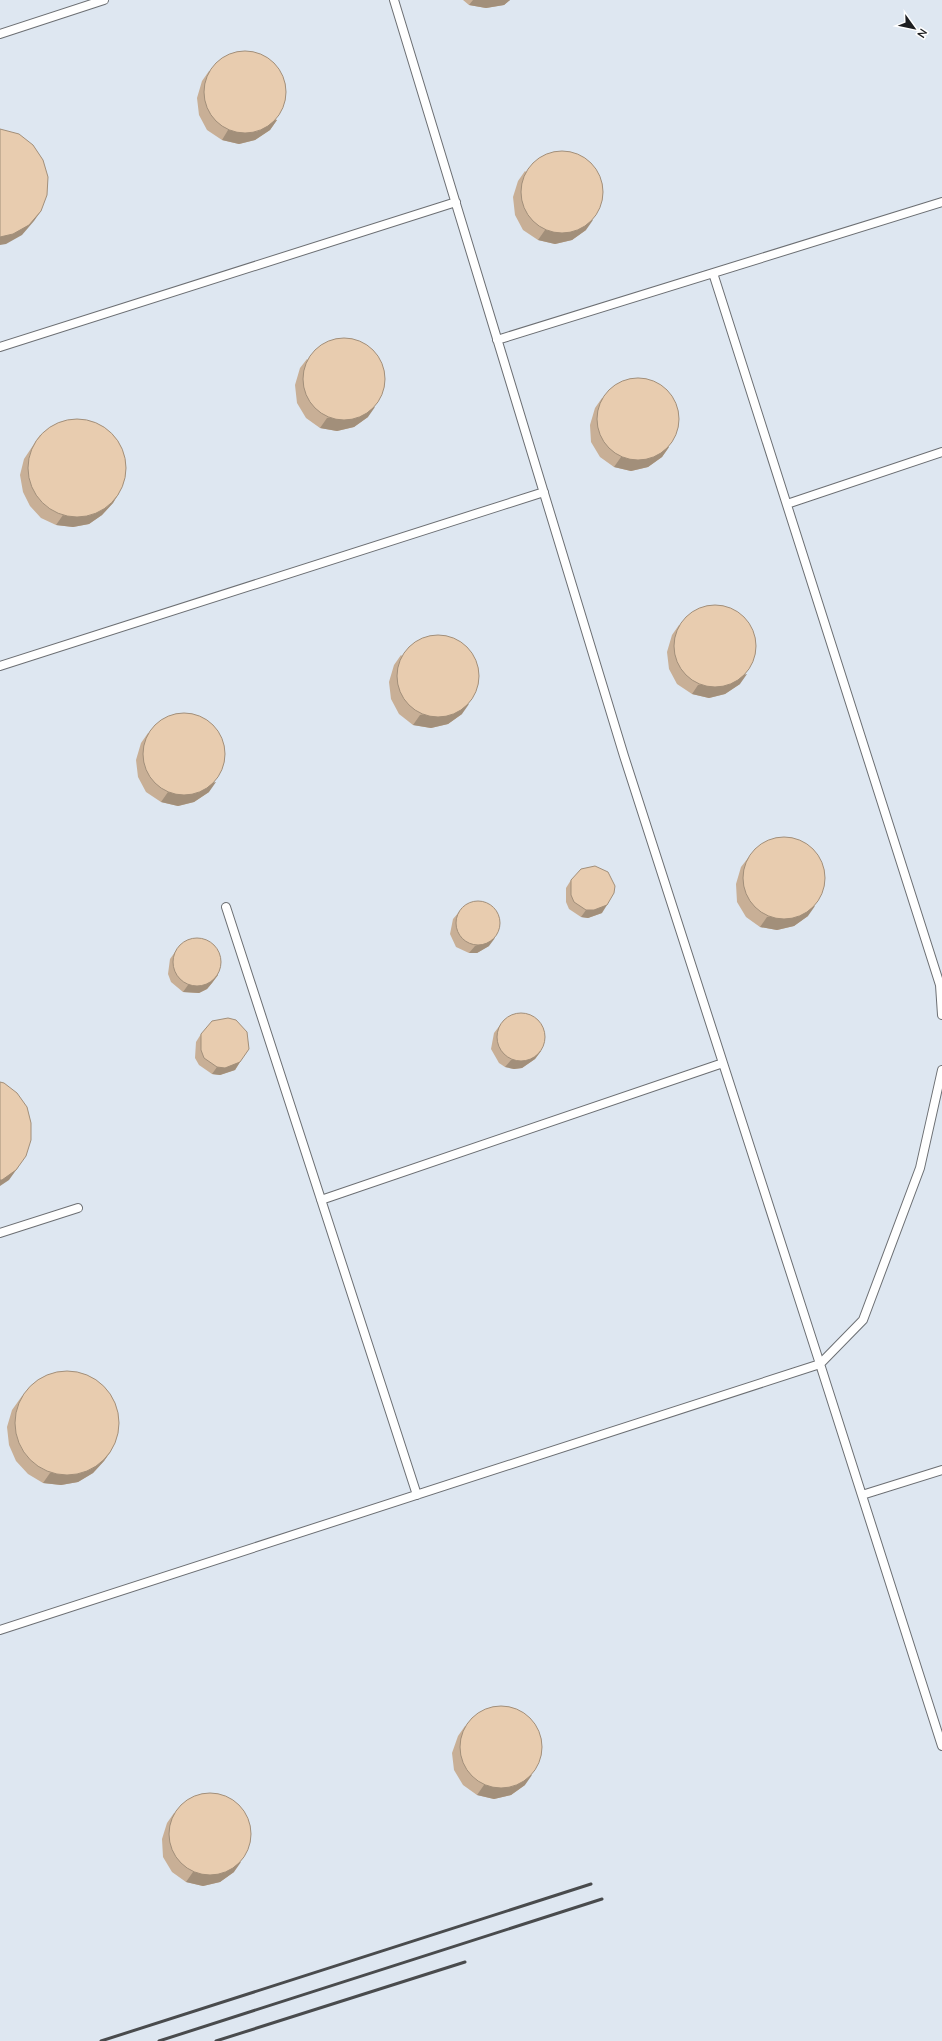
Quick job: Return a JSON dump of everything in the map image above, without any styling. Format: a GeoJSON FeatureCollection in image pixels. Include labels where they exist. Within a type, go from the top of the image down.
{"type":"FeatureCollection","features":[{"type":"Feature","properties":{"kind":"lane"},"geometry":{"type":"LineString","coordinates":[[0,34],[104,0]]}},
{"type":"Feature","properties":{"kind":"lane"},"geometry":{"type":"LineString","coordinates":[[394,0],[624,756],[942,1746]]}},
{"type":"Feature","properties":{"kind":"lane"},"geometry":{"type":"LineString","coordinates":[[0,347],[456,202]]}},
{"type":"Feature","properties":{"kind":"lane"},"geometry":{"type":"LineString","coordinates":[[498,340],[942,202]]}},
{"type":"Feature","properties":{"kind":"lane"},"geometry":{"type":"LineString","coordinates":[[713,273],[941,985],[942,1015]]}},
{"type":"Feature","properties":{"kind":"lane"},"geometry":{"type":"LineString","coordinates":[[787,504],[942,452]]}},
{"type":"Feature","properties":{"kind":"lane"},"geometry":{"type":"LineString","coordinates":[[0,666],[544,492]]}},
{"type":"Feature","properties":{"kind":"lane"},"geometry":{"type":"LineString","coordinates":[[226,908],[417,1495]]}},
{"type":"Feature","properties":{"kind":"lane"},"geometry":{"type":"LineString","coordinates":[[321,1200],[723,1063]]}},
{"type":"Feature","properties":{"kind":"lane"},"geometry":{"type":"LineString","coordinates":[[0,1630],[820,1364],[863,1320],[920,1168],[942,1070]]}},
{"type":"Feature","properties":{"kind":"lane"},"geometry":{"type":"LineString","coordinates":[[0,1233],[78,1208]]}},
{"type":"Feature","properties":{"kind":"lane"},"geometry":{"type":"LineString","coordinates":[[862,1495],[942,1470]]}},
{"type":"Feature","properties":{"kind":"shaded area"},"geometry":{"type":"Polygon","coordinates":[[[0,0],[942,0],[942,2041],[0,2041],[0,0]]]}},
{"type":"Feature","properties":{"kind":"building"},"geometry":{"type":"Polygon","coordinates":[[[237,51],[253,51],[268,58],[279,69],[286,84],[286,100],[283,108],[274,121],[261,130],[253,133],[237,133],[222,126],[211,115],[204,100],[204,84],[211,69],[222,58],[237,51]]]}},
{"type":"Feature","properties":{"kind":"building"},"geometry":{"type":"Polygon","coordinates":[[[0,129],[19,134],[33,145],[43,160],[48,177],[47,195],[41,211],[29,225],[13,234],[0,237],[0,129]]]}},
{"type":"Feature","properties":{"kind":"building"},"geometry":{"type":"Polygon","coordinates":[[[554,151],[570,151],[585,158],[596,169],[603,184],[603,200],[600,208],[591,221],[578,230],[570,233],[554,233],[539,226],[528,215],[521,200],[521,184],[528,169],[539,158],[554,151]]]}},
{"type":"Feature","properties":{"kind":"building"},"geometry":{"type":"Polygon","coordinates":[[[336,338],[352,338],[367,345],[378,356],[385,371],[385,387],[382,395],[373,408],[360,417],[352,420],[336,420],[321,413],[310,402],[303,387],[303,371],[310,356],[321,345],[336,338]]]}},
{"type":"Feature","properties":{"kind":"building"},"geometry":{"type":"Polygon","coordinates":[[[630,378],[646,378],[661,385],[672,396],[679,411],[679,427],[676,435],[667,448],[654,457],[646,460],[630,460],[615,453],[604,442],[597,427],[597,411],[604,396],[615,385],[630,378]]]}},
{"type":"Feature","properties":{"kind":"building"},"geometry":{"type":"Polygon","coordinates":[[[77,419],[96,423],[112,433],[122,449],[126,468],[122,487],[112,503],[96,513],[77,517],[58,513],[42,503],[32,487],[28,468],[32,449],[42,433],[58,423],[77,419]]]}},
{"type":"Feature","properties":{"kind":"building"},"geometry":{"type":"Polygon","coordinates":[[[707,605],[723,605],[738,612],[749,623],[756,638],[756,654],[753,662],[744,675],[731,684],[723,687],[707,687],[692,680],[681,669],[674,654],[674,638],[681,623],[692,612],[707,605]]]}},
{"type":"Feature","properties":{"kind":"building"},"geometry":{"type":"Polygon","coordinates":[[[430,635],[446,635],[461,642],[472,653],[479,668],[479,684],[476,692],[467,705],[454,714],[446,717],[430,717],[415,710],[404,699],[397,684],[397,668],[404,653],[415,642],[430,635]]]}},
{"type":"Feature","properties":{"kind":"building"},"geometry":{"type":"Polygon","coordinates":[[[176,713],[192,713],[207,720],[218,731],[225,746],[225,762],[222,770],[213,783],[200,792],[192,795],[176,795],[161,788],[150,777],[143,762],[143,746],[150,731],[161,720],[176,713]]]}},
{"type":"Feature","properties":{"kind":"building"},"geometry":{"type":"Polygon","coordinates":[[[776,837],[792,837],[807,844],[818,855],[825,870],[825,886],[822,894],[813,907],[800,916],[792,919],[776,919],[761,912],[750,901],[743,886],[743,870],[750,855],[761,844],[776,837]]]}},
{"type":"Feature","properties":{"kind":"building"},"geometry":{"type":"Polygon","coordinates":[[[595,866],[608,872],[615,886],[614,893],[607,905],[594,910],[586,910],[574,902],[571,895],[571,880],[581,869],[595,866]]]}},
{"type":"Feature","properties":{"kind":"building"},"geometry":{"type":"Polygon","coordinates":[[[478,901],[490,905],[496,911],[500,923],[496,935],[490,941],[478,945],[466,941],[460,935],[456,923],[460,911],[466,905],[478,901]]]}},
{"type":"Feature","properties":{"kind":"building"},"geometry":{"type":"Polygon","coordinates":[[[192,938],[202,938],[214,945],[221,957],[221,967],[214,979],[202,986],[192,986],[184,982],[177,975],[173,967],[173,957],[177,949],[184,942],[192,938]]]}},
{"type":"Feature","properties":{"kind":"building"},"geometry":{"type":"Polygon","coordinates":[[[521,1013],[530,1015],[538,1020],[543,1028],[545,1037],[543,1046],[538,1054],[530,1059],[521,1061],[512,1059],[504,1054],[499,1046],[497,1037],[499,1028],[504,1020],[512,1015],[521,1013]]]}},
{"type":"Feature","properties":{"kind":"building"},"geometry":{"type":"Polygon","coordinates":[[[228,1018],[236,1020],[247,1032],[249,1049],[240,1062],[225,1068],[217,1067],[204,1058],[201,1050],[201,1034],[212,1021],[228,1018]]]}},
{"type":"Feature","properties":{"kind":"building"},"geometry":{"type":"Polygon","coordinates":[[[0,1082],[4,1083],[17,1093],[27,1107],[31,1123],[31,1140],[26,1156],[16,1170],[2,1180],[0,1180],[0,1082]]]}},
{"type":"Feature","properties":{"kind":"building"},"geometry":{"type":"Polygon","coordinates":[[[67,1371],[87,1375],[104,1386],[115,1403],[119,1423],[115,1443],[104,1460],[87,1471],[67,1475],[47,1471],[30,1460],[19,1443],[15,1423],[19,1403],[30,1386],[47,1375],[67,1371]]]}},
{"type":"Feature","properties":{"kind":"building"},"geometry":{"type":"Polygon","coordinates":[[[493,1706],[509,1706],[524,1713],[535,1724],[542,1739],[542,1755],[539,1763],[530,1776],[517,1785],[509,1788],[493,1788],[478,1781],[467,1770],[460,1755],[460,1739],[467,1724],[478,1713],[493,1706]]]}},
{"type":"Feature","properties":{"kind":"building"},"geometry":{"type":"Polygon","coordinates":[[[202,1793],[218,1793],[233,1800],[244,1811],[251,1826],[251,1842],[248,1850],[239,1863],[226,1872],[218,1875],[202,1875],[187,1868],[176,1857],[169,1842],[169,1826],[176,1811],[187,1800],[202,1793]]]}},
{"type":"Feature","properties":{"kind":"railway"},"geometry":{"type":"LineString","coordinates":[[101,2041],[591,1884]]}},
{"type":"Feature","properties":{"kind":"railway"},"geometry":{"type":"LineString","coordinates":[[159,2041],[602,1899]]}},
{"type":"Feature","properties":{"kind":"railway"},"geometry":{"type":"LineString","coordinates":[[216,2041],[465,1962]]}}]}
